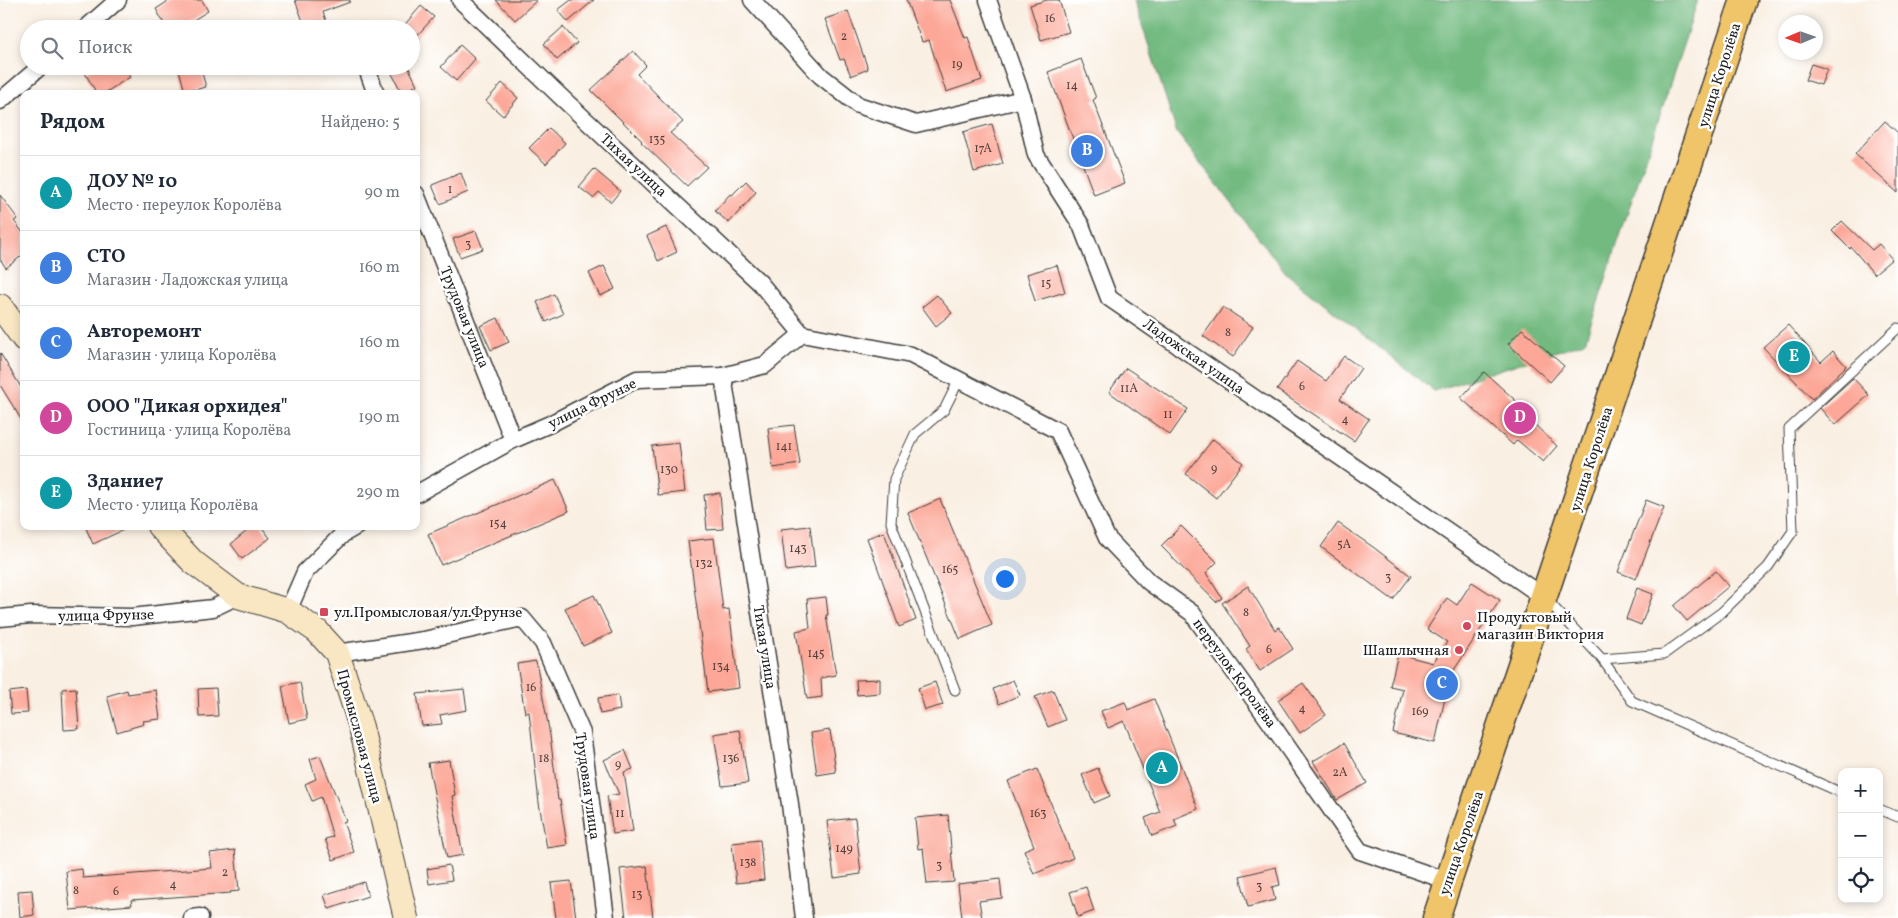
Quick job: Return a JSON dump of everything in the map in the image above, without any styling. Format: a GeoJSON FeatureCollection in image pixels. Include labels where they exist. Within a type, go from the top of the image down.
{"type":"FeatureCollection","features":[{"type":"Feature","properties":{"kind":"main road","name":"улица Королёва"},"geometry":{"type":"LineString","coordinates":[[1436,918],[1545,598],[1744,0]]}},
{"type":"Feature","properties":{"kind":"street"},"geometry":{"type":"LineString","coordinates":[[95,20],[118,0]]}},
{"type":"Feature","properties":{"kind":"street","name":"Тихая улица"},"geometry":{"type":"LineString","coordinates":[[460,0],[760,283],[802,334]]}},
{"type":"Feature","properties":{"kind":"street"},"geometry":{"type":"LineString","coordinates":[[752,0],[821,76],[858,105],[916,124],[1023,99]]}},
{"type":"Feature","properties":{"kind":"street","name":"Ладожская улица"},"geometry":{"type":"LineString","coordinates":[[988,0],[1023,99],[1036,155],[1081,225],[1109,298],[1545,598]]}},
{"type":"Feature","properties":{"kind":"street"},"geometry":{"type":"LineString","coordinates":[[0,101],[30,75]]}},
{"type":"Feature","properties":{"kind":"street"},"geometry":{"type":"LineString","coordinates":[[369,75],[375,90]]}},
{"type":"Feature","properties":{"kind":"street","name":"Трудовая улица"},"geometry":{"type":"LineString","coordinates":[[420,204],[513,440]]}},
{"type":"Feature","properties":{"kind":"street"},"geometry":{"type":"LineString","coordinates":[[0,306],[20,334]]}},
{"type":"Feature","properties":{"kind":"street","name":"улица Фрунзе"},"geometry":{"type":"LineString","coordinates":[[420,492],[513,440],[550,424],[637,379],[723,376],[765,365],[802,334]]}},
{"type":"Feature","properties":{"kind":"street","name":"переулок Королёва"},"geometry":{"type":"LineString","coordinates":[[802,334],[912,355],[1058,431],[1108,538],[1149,582],[1192,613],[1360,852],[1448,881]]}},
{"type":"Feature","properties":{"kind":"street","name":"Тихая улица"},"geometry":{"type":"LineString","coordinates":[[723,376],[790,804],[804,918]]}},
{"type":"Feature","properties":{"kind":"street","name":"Промысловая улица"},"geometry":{"type":"LineString","coordinates":[[164,530],[193,562],[238,596],[288,611],[317,631],[337,654],[361,727],[406,918]]}},
{"type":"Feature","properties":{"kind":"street"},"geometry":{"type":"LineString","coordinates":[[288,611],[306,572],[343,534],[350,530]]}},
{"type":"Feature","properties":{"kind":"street","name":"улица Фрунзе"},"geometry":{"type":"LineString","coordinates":[[0,618],[31,615],[132,617],[213,608],[238,596]]}},
{"type":"Feature","properties":{"kind":"street","name":"Трудовая улица"},"geometry":{"type":"LineString","coordinates":[[337,654],[424,640],[522,618],[543,643],[582,733],[606,918]]}},
{"type":"Feature","properties":{"kind":"lane"},"geometry":{"type":"LineString","coordinates":[[1602,659],[1664,654],[1722,612],[1768,567],[1792,531],[1789,429],[1898,328]]}},
{"type":"Feature","properties":{"kind":"lane"},"geometry":{"type":"LineString","coordinates":[[955,690],[891,523],[894,479],[914,434],[944,410],[959,380]]}},
{"type":"Feature","properties":{"kind":"lane"},"geometry":{"type":"LineString","coordinates":[[1545,598],[1602,659],[1632,701],[1838,791]]}},
{"type":"Feature","properties":{"kind":"lane"},"geometry":{"type":"LineString","coordinates":[[1883,811],[1898,817]]}},
{"type":"Feature","properties":{"kind":"green space"},"geometry":{"type":"Polygon","coordinates":[[[1134,0],[1698,0],[1585,342],[1434,391],[1286,273],[1177,133],[1134,0]]]}},
{"type":"Feature","properties":{"kind":"building"},"geometry":{"type":"Polygon","coordinates":[[[170,0],[202,0],[208,11],[194,20],[162,20],[156,9],[170,0]]]}},
{"type":"Feature","properties":{"kind":"building"},"geometry":{"type":"Polygon","coordinates":[[[295,0],[350,0],[350,2],[323,12],[326,20],[303,20],[295,0]]]}},
{"type":"Feature","properties":{"kind":"building"},"geometry":{"type":"Polygon","coordinates":[[[496,0],[537,0],[515,20],[496,0]]]}},
{"type":"Feature","properties":{"kind":"building"},"geometry":{"type":"Polygon","coordinates":[[[571,0],[594,0],[568,22],[558,10],[571,0]]]}},
{"type":"Feature","properties":{"kind":"building"},"geometry":{"type":"Polygon","coordinates":[[[906,0],[950,0],[965,38],[968,37],[982,80],[946,92],[929,40],[922,42],[906,0]]]}},
{"type":"Feature","properties":{"kind":"building"},"geometry":{"type":"Polygon","coordinates":[[[1047,0],[1059,0],[1069,32],[1041,40],[1030,5],[1047,0]]]}},
{"type":"Feature","properties":{"kind":"building"},"geometry":{"type":"Polygon","coordinates":[[[421,6],[434,17],[420,32],[420,20],[409,20],[421,6]]]}},
{"type":"Feature","properties":{"kind":"building"},"geometry":{"type":"Polygon","coordinates":[[[848,11],[868,69],[851,76],[844,59],[840,60],[825,19],[848,11]]]}},
{"type":"Feature","properties":{"kind":"building"},"geometry":{"type":"Polygon","coordinates":[[[563,27],[577,43],[557,60],[544,44],[563,27]]]}},
{"type":"Feature","properties":{"kind":"building"},"geometry":{"type":"Polygon","coordinates":[[[460,45],[475,59],[456,81],[441,67],[460,45]]]}},
{"type":"Feature","properties":{"kind":"building"},"geometry":{"type":"Polygon","coordinates":[[[633,51],[646,65],[637,74],[683,122],[670,133],[707,167],[687,186],[591,90],[633,51]]]}},
{"type":"Feature","properties":{"kind":"building"},"geometry":{"type":"Polygon","coordinates":[[[1081,59],[1096,98],[1093,100],[1125,183],[1094,195],[1048,72],[1081,59]]]}},
{"type":"Feature","properties":{"kind":"building"},"geometry":{"type":"Polygon","coordinates":[[[1811,64],[1827,69],[1821,85],[1805,80],[1811,64]]]}},
{"type":"Feature","properties":{"kind":"building"},"geometry":{"type":"Polygon","coordinates":[[[86,75],[129,75],[130,77],[109,90],[95,90],[86,75]]]}},
{"type":"Feature","properties":{"kind":"building"},"geometry":{"type":"Polygon","coordinates":[[[180,75],[203,75],[206,87],[184,90],[180,75]]]}},
{"type":"Feature","properties":{"kind":"building"},"geometry":{"type":"Polygon","coordinates":[[[393,75],[412,75],[417,85],[408,90],[400,90],[393,75]]]}},
{"type":"Feature","properties":{"kind":"building"},"geometry":{"type":"Polygon","coordinates":[[[502,83],[518,98],[503,116],[486,101],[502,83]]]}},
{"type":"Feature","properties":{"kind":"building"},"geometry":{"type":"Polygon","coordinates":[[[1885,121],[1898,133],[1898,193],[1855,154],[1885,121]]]}},
{"type":"Feature","properties":{"kind":"building"},"geometry":{"type":"Polygon","coordinates":[[[992,124],[1003,164],[974,172],[963,132],[992,124]]]}},
{"type":"Feature","properties":{"kind":"building"},"geometry":{"type":"Polygon","coordinates":[[[549,128],[565,143],[546,164],[529,148],[549,128]]]}},
{"type":"Feature","properties":{"kind":"building"},"geometry":{"type":"Polygon","coordinates":[[[594,169],[620,191],[611,202],[599,192],[593,198],[579,187],[594,169]]]}},
{"type":"Feature","properties":{"kind":"building"},"geometry":{"type":"Polygon","coordinates":[[[461,173],[468,192],[440,204],[432,185],[461,173]]]}},
{"type":"Feature","properties":{"kind":"building"},"geometry":{"type":"Polygon","coordinates":[[[746,181],[756,192],[729,223],[715,211],[730,194],[732,195],[746,181]]]}},
{"type":"Feature","properties":{"kind":"building"},"geometry":{"type":"Polygon","coordinates":[[[0,195],[18,219],[14,221],[20,229],[20,257],[6,268],[0,259],[0,195]]]}},
{"type":"Feature","properties":{"kind":"building"},"geometry":{"type":"Polygon","coordinates":[[[1842,221],[1872,250],[1879,244],[1892,259],[1874,274],[1851,247],[1850,249],[1832,231],[1842,221]]]}},
{"type":"Feature","properties":{"kind":"building"},"geometry":{"type":"Polygon","coordinates":[[[666,227],[677,252],[658,261],[647,236],[666,227]]]}},
{"type":"Feature","properties":{"kind":"building"},"geometry":{"type":"Polygon","coordinates":[[[476,231],[483,249],[460,257],[453,239],[476,231]]]}},
{"type":"Feature","properties":{"kind":"building"},"geometry":{"type":"Polygon","coordinates":[[[1057,265],[1065,292],[1035,301],[1027,274],[1057,265]]]}},
{"type":"Feature","properties":{"kind":"building"},"geometry":{"type":"Polygon","coordinates":[[[604,266],[615,289],[600,296],[589,273],[604,266]]]}},
{"type":"Feature","properties":{"kind":"building"},"geometry":{"type":"Polygon","coordinates":[[[554,294],[563,314],[546,322],[537,302],[554,294]]]}},
{"type":"Feature","properties":{"kind":"building"},"geometry":{"type":"Polygon","coordinates":[[[937,295],[952,313],[936,326],[922,307],[937,295]]]}},
{"type":"Feature","properties":{"kind":"building"},"geometry":{"type":"Polygon","coordinates":[[[1223,307],[1253,327],[1233,357],[1203,336],[1223,307]]]}},
{"type":"Feature","properties":{"kind":"building"},"geometry":{"type":"Polygon","coordinates":[[[498,318],[509,342],[491,350],[480,326],[498,318]]]}},
{"type":"Feature","properties":{"kind":"building"},"geometry":{"type":"Polygon","coordinates":[[[1788,325],[1821,362],[1833,351],[1846,366],[1812,399],[1763,347],[1788,325]]]}},
{"type":"Feature","properties":{"kind":"building"},"geometry":{"type":"Polygon","coordinates":[[[1522,329],[1564,366],[1550,382],[1508,344],[1522,329]]]}},
{"type":"Feature","properties":{"kind":"building"},"geometry":{"type":"Polygon","coordinates":[[[0,353],[20,386],[20,418],[0,385],[0,353]]]}},
{"type":"Feature","properties":{"kind":"building"},"geometry":{"type":"Polygon","coordinates":[[[1344,356],[1361,368],[1340,399],[1369,419],[1354,441],[1277,390],[1297,361],[1326,381],[1344,356]]]}},
{"type":"Feature","properties":{"kind":"building"},"geometry":{"type":"Polygon","coordinates":[[[1126,368],[1188,409],[1170,435],[1109,392],[1126,368]]]}},
{"type":"Feature","properties":{"kind":"building"},"geometry":{"type":"Polygon","coordinates":[[[1484,372],[1536,419],[1533,423],[1557,446],[1543,462],[1517,440],[1513,445],[1461,398],[1484,372]]]}},
{"type":"Feature","properties":{"kind":"building"},"geometry":{"type":"Polygon","coordinates":[[[1853,378],[1869,395],[1835,425],[1820,408],[1853,378]]]}},
{"type":"Feature","properties":{"kind":"building"},"geometry":{"type":"Polygon","coordinates":[[[794,425],[800,464],[773,468],[768,428],[794,425]]]}},
{"type":"Feature","properties":{"kind":"building"},"geometry":{"type":"Polygon","coordinates":[[[1213,439],[1243,463],[1216,498],[1186,474],[1213,439]]]}},
{"type":"Feature","properties":{"kind":"building"},"geometry":{"type":"Polygon","coordinates":[[[679,443],[685,492],[658,495],[652,446],[679,443]]]}},
{"type":"Feature","properties":{"kind":"building"},"geometry":{"type":"Polygon","coordinates":[[[555,480],[569,511],[441,565],[428,534],[555,480]]]}},
{"type":"Feature","properties":{"kind":"building"},"geometry":{"type":"Polygon","coordinates":[[[720,493],[723,529],[707,530],[704,495],[720,493]]]}},
{"type":"Feature","properties":{"kind":"building"},"geometry":{"type":"Polygon","coordinates":[[[940,499],[992,625],[960,639],[908,513],[940,499]]]}},
{"type":"Feature","properties":{"kind":"building"},"geometry":{"type":"Polygon","coordinates":[[[1646,500],[1664,507],[1636,579],[1618,572],[1646,500]]]}},
{"type":"Feature","properties":{"kind":"building"},"geometry":{"type":"Polygon","coordinates":[[[1338,523],[1411,576],[1393,600],[1321,547],[1338,523]]]}},
{"type":"Feature","properties":{"kind":"building"},"geometry":{"type":"Polygon","coordinates":[[[810,526],[815,567],[786,571],[781,529],[810,526]]]}},
{"type":"Feature","properties":{"kind":"building"},"geometry":{"type":"Polygon","coordinates":[[[1181,526],[1217,562],[1206,573],[1222,598],[1216,602],[1161,546],[1181,526]]]}},
{"type":"Feature","properties":{"kind":"building"},"geometry":{"type":"Polygon","coordinates":[[[87,530],[123,530],[93,544],[87,530]]]}},
{"type":"Feature","properties":{"kind":"building"},"geometry":{"type":"Polygon","coordinates":[[[248,530],[264,530],[270,538],[242,559],[231,544],[248,530]]]}},
{"type":"Feature","properties":{"kind":"building"},"geometry":{"type":"Polygon","coordinates":[[[884,532],[916,620],[899,627],[867,538],[884,532]]]}},
{"type":"Feature","properties":{"kind":"building"},"geometry":{"type":"Polygon","coordinates":[[[714,538],[723,610],[729,609],[739,688],[708,692],[688,541],[714,538]]]}},
{"type":"Feature","properties":{"kind":"building"},"geometry":{"type":"Polygon","coordinates":[[[1716,571],[1729,586],[1687,621],[1674,606],[1716,571]]]}},
{"type":"Feature","properties":{"kind":"building"},"geometry":{"type":"Polygon","coordinates":[[[1472,582],[1500,600],[1450,676],[1435,743],[1393,733],[1403,689],[1390,686],[1398,654],[1433,663],[1447,642],[1427,629],[1447,598],[1457,605],[1472,582]]]}},
{"type":"Feature","properties":{"kind":"building"},"geometry":{"type":"Polygon","coordinates":[[[1248,586],[1275,630],[1279,627],[1293,649],[1260,671],[1246,649],[1250,646],[1222,603],[1248,586]]]}},
{"type":"Feature","properties":{"kind":"building"},"geometry":{"type":"Polygon","coordinates":[[[1637,588],[1653,594],[1641,625],[1626,619],[1637,588]]]}},
{"type":"Feature","properties":{"kind":"building"},"geometry":{"type":"Polygon","coordinates":[[[594,595],[612,633],[583,646],[565,608],[594,595]]]}},
{"type":"Feature","properties":{"kind":"building"},"geometry":{"type":"Polygon","coordinates":[[[826,597],[828,615],[826,615],[836,675],[821,678],[822,697],[807,699],[796,631],[810,628],[807,599],[826,597]]]}},
{"type":"Feature","properties":{"kind":"building"},"geometry":{"type":"Polygon","coordinates":[[[536,661],[550,735],[558,800],[560,800],[567,845],[547,848],[539,803],[529,712],[525,713],[517,664],[536,661]]]}},
{"type":"Feature","properties":{"kind":"building"},"geometry":{"type":"Polygon","coordinates":[[[880,679],[880,693],[857,695],[856,680],[880,679]]]}},
{"type":"Feature","properties":{"kind":"building"},"geometry":{"type":"Polygon","coordinates":[[[1013,680],[1020,695],[999,704],[993,689],[1013,680]]]}},
{"type":"Feature","properties":{"kind":"building"},"geometry":{"type":"Polygon","coordinates":[[[300,682],[307,719],[289,723],[282,686],[300,682]]]}},
{"type":"Feature","properties":{"kind":"building"},"geometry":{"type":"Polygon","coordinates":[[[935,682],[943,705],[925,710],[918,688],[935,682]]]}},
{"type":"Feature","properties":{"kind":"building"},"geometry":{"type":"Polygon","coordinates":[[[1303,683],[1326,715],[1300,733],[1278,700],[1303,683]]]}},
{"type":"Feature","properties":{"kind":"building"},"geometry":{"type":"Polygon","coordinates":[[[76,688],[79,729],[64,730],[62,689],[76,688]]]}},
{"type":"Feature","properties":{"kind":"building"},"geometry":{"type":"Polygon","coordinates":[[[216,688],[218,716],[199,717],[198,689],[216,688]]]}},
{"type":"Feature","properties":{"kind":"building"},"geometry":{"type":"Polygon","coordinates":[[[464,689],[467,710],[440,715],[442,724],[422,726],[417,694],[464,689]]]}},
{"type":"Feature","properties":{"kind":"building"},"geometry":{"type":"Polygon","coordinates":[[[26,690],[28,713],[11,714],[9,692],[26,690]]]}},
{"type":"Feature","properties":{"kind":"building"},"geometry":{"type":"Polygon","coordinates":[[[127,690],[128,694],[156,690],[160,719],[143,721],[144,724],[117,732],[107,696],[127,690]]]}},
{"type":"Feature","properties":{"kind":"building"},"geometry":{"type":"Polygon","coordinates":[[[1053,690],[1065,720],[1048,727],[1035,697],[1053,690]]]}},
{"type":"Feature","properties":{"kind":"building"},"geometry":{"type":"Polygon","coordinates":[[[618,695],[620,710],[600,714],[598,698],[618,695]]]}},
{"type":"Feature","properties":{"kind":"building"},"geometry":{"type":"Polygon","coordinates":[[[1154,699],[1198,809],[1174,819],[1177,826],[1152,836],[1145,818],[1160,812],[1124,721],[1108,728],[1101,711],[1125,702],[1128,710],[1154,699]]]}},
{"type":"Feature","properties":{"kind":"building"},"geometry":{"type":"Polygon","coordinates":[[[740,730],[748,783],[722,786],[714,734],[740,730]]]}},
{"type":"Feature","properties":{"kind":"building"},"geometry":{"type":"Polygon","coordinates":[[[830,730],[836,772],[817,775],[811,733],[830,730]]]}},
{"type":"Feature","properties":{"kind":"building"},"geometry":{"type":"Polygon","coordinates":[[[1344,743],[1367,783],[1337,800],[1313,761],[1344,743]]]}},
{"type":"Feature","properties":{"kind":"building"},"geometry":{"type":"Polygon","coordinates":[[[625,750],[633,769],[624,772],[633,831],[613,834],[607,796],[619,794],[604,760],[625,750]]]}},
{"type":"Feature","properties":{"kind":"building"},"geometry":{"type":"Polygon","coordinates":[[[320,756],[346,821],[343,822],[354,852],[333,860],[325,839],[333,837],[321,797],[312,801],[305,784],[316,779],[310,759],[320,756]]]}},
{"type":"Feature","properties":{"kind":"building"},"geometry":{"type":"Polygon","coordinates":[[[449,760],[455,795],[452,796],[463,855],[447,858],[428,763],[449,760]]]}},
{"type":"Feature","properties":{"kind":"building"},"geometry":{"type":"Polygon","coordinates":[[[1098,768],[1110,796],[1094,803],[1082,775],[1098,768]]]}},
{"type":"Feature","properties":{"kind":"building"},"geometry":{"type":"Polygon","coordinates":[[[1037,769],[1073,858],[1034,874],[1024,850],[1034,846],[1008,781],[1037,769]]]}},
{"type":"Feature","properties":{"kind":"building"},"geometry":{"type":"Polygon","coordinates":[[[948,815],[954,882],[927,884],[923,848],[918,849],[915,818],[948,815]]]}},
{"type":"Feature","properties":{"kind":"building"},"geometry":{"type":"Polygon","coordinates":[[[855,818],[861,874],[834,878],[827,821],[855,818]]]}},
{"type":"Feature","properties":{"kind":"building"},"geometry":{"type":"Polygon","coordinates":[[[760,840],[764,880],[736,883],[732,843],[760,840]]]}},
{"type":"Feature","properties":{"kind":"building"},"geometry":{"type":"Polygon","coordinates":[[[235,850],[239,891],[131,900],[132,905],[70,910],[66,871],[82,869],[83,878],[212,868],[210,853],[235,850]]]}},
{"type":"Feature","properties":{"kind":"building"},"geometry":{"type":"Polygon","coordinates":[[[449,865],[452,880],[429,884],[427,869],[449,865]]]}},
{"type":"Feature","properties":{"kind":"building"},"geometry":{"type":"Polygon","coordinates":[[[647,866],[653,918],[626,918],[620,869],[647,866]]]}},
{"type":"Feature","properties":{"kind":"building"},"geometry":{"type":"Polygon","coordinates":[[[1276,867],[1280,885],[1272,887],[1275,900],[1248,907],[1240,876],[1276,867]]]}},
{"type":"Feature","properties":{"kind":"building"},"geometry":{"type":"Polygon","coordinates":[[[1000,879],[1002,898],[979,901],[982,918],[962,918],[958,884],[1000,879]]]}},
{"type":"Feature","properties":{"kind":"building"},"geometry":{"type":"Polygon","coordinates":[[[571,881],[576,918],[556,918],[551,883],[571,881]]]}},
{"type":"Feature","properties":{"kind":"building"},"geometry":{"type":"Polygon","coordinates":[[[364,882],[368,896],[329,909],[324,895],[364,882]]]}},
{"type":"Feature","properties":{"kind":"building"},"geometry":{"type":"Polygon","coordinates":[[[1086,887],[1094,911],[1078,917],[1070,892],[1086,887]]]}},
{"type":"Feature","properties":{"kind":"building"},"geometry":{"type":"Polygon","coordinates":[[[32,890],[34,915],[20,917],[18,891],[32,890]]]}},
{"type":"Feature","properties":{"kind":"place","name":"СТО"},"geometry":{"type":"Point","coordinates":[1087,151]}},
{"type":"Feature","properties":{"kind":"place","name":"Здание7"},"geometry":{"type":"Point","coordinates":[1794,357]}},
{"type":"Feature","properties":{"kind":"place","name":"ООО \"Дикая орхидея\""},"geometry":{"type":"Point","coordinates":[1520,418]}},
{"type":"Feature","properties":{"kind":"place","name":"ул.Промысловая/ул.Фрунзе"},"geometry":{"type":"Point","coordinates":[324,612]}},
{"type":"Feature","properties":{"kind":"place","name":"Продуктовый магазин Виктория"},"geometry":{"type":"Point","coordinates":[1467,626]}},
{"type":"Feature","properties":{"kind":"place","name":"Шашлычная"},"geometry":{"type":"Point","coordinates":[1459,650]}},
{"type":"Feature","properties":{"kind":"place","name":"Авторемонт"},"geometry":{"type":"Point","coordinates":[1442,684]}},
{"type":"Feature","properties":{"kind":"place","name":"ДОУ № 10"},"geometry":{"type":"Point","coordinates":[1162,768]}}]}
